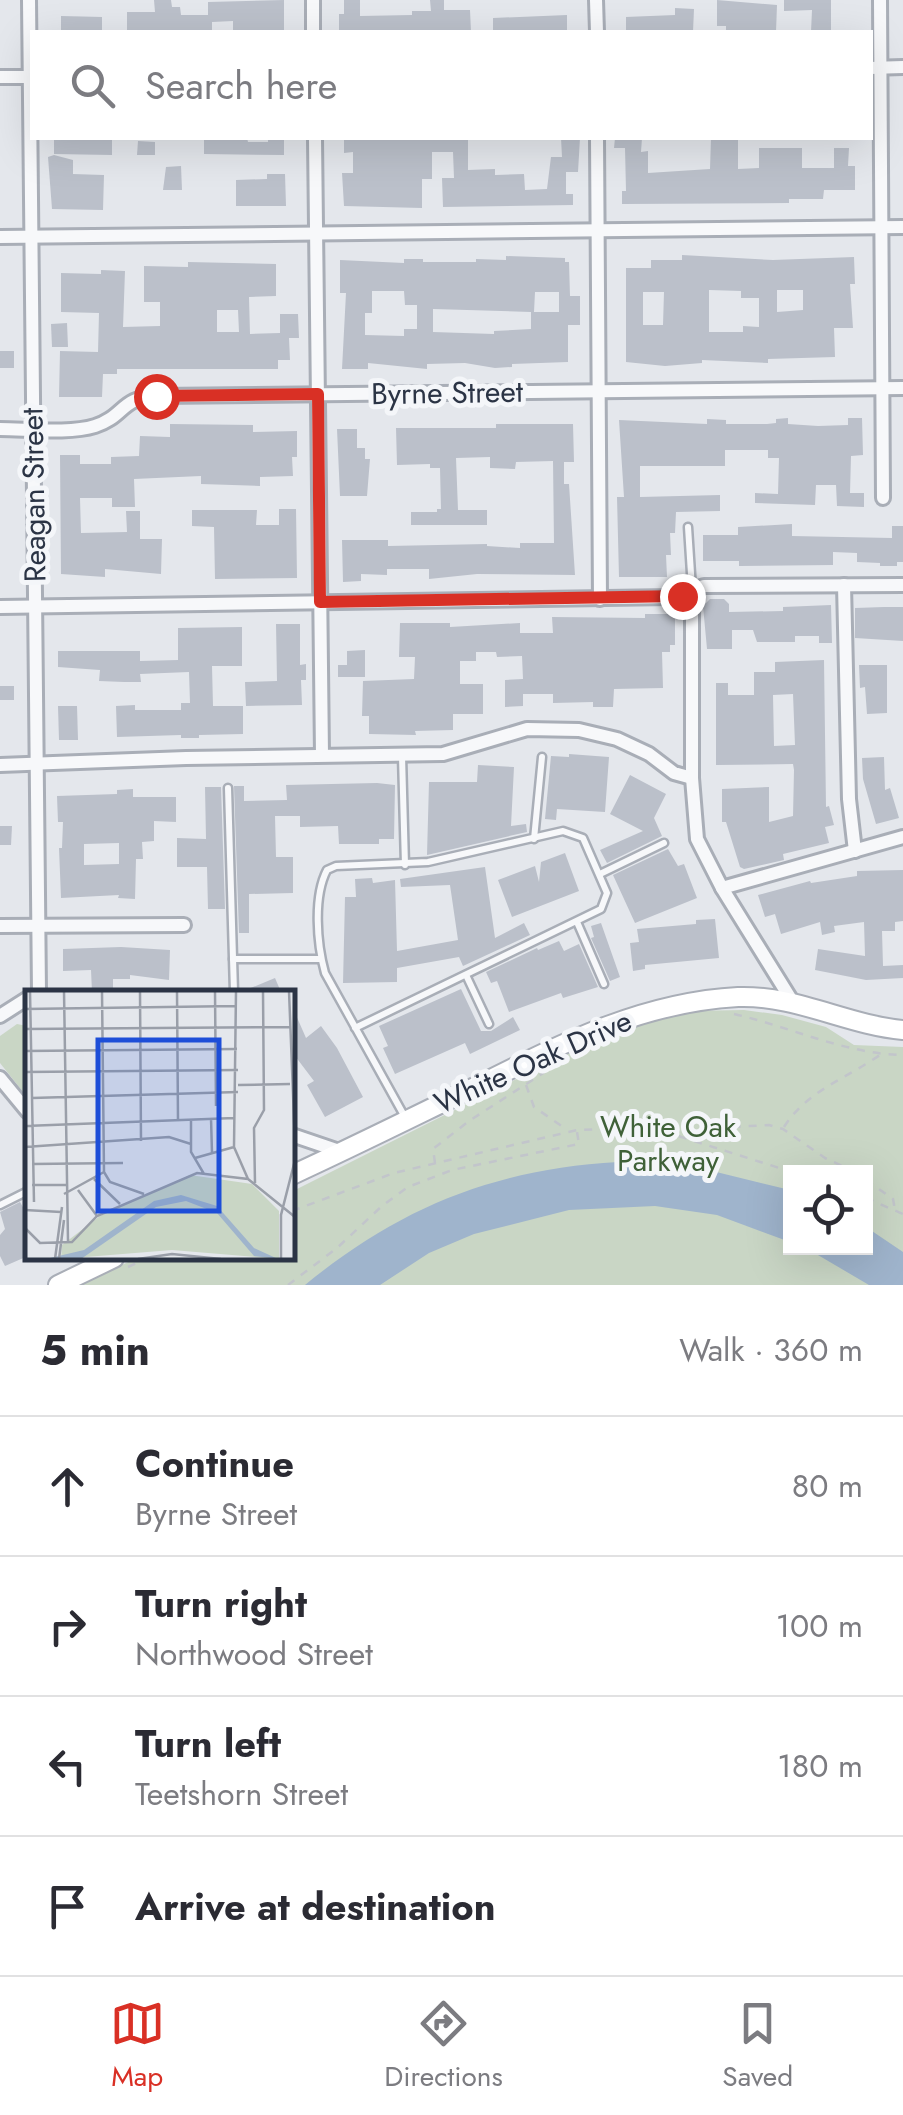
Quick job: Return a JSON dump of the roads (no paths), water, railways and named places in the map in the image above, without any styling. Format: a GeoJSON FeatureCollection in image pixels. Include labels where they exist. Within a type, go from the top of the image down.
{"type":"FeatureCollection","features":[{"type":"Feature","properties":{"kind":"main road","name":"White Oak Drive"},"geometry":{"type":"LineString","coordinates":[[295,1173],[586,1031],[655,1008],[742,997],[792,1002],[903,1030]]}},
{"type":"Feature","properties":{"kind":"main road"},"geometry":{"type":"LineString","coordinates":[[58,1285],[110,1260]]}},
{"type":"Feature","properties":{"kind":"street","name":"Reagan Street"},"geometry":{"type":"LineString","coordinates":[[29,0],[30,38]]}},
{"type":"Feature","properties":{"kind":"street"},"geometry":{"type":"LineString","coordinates":[[313,0],[314,30]]}},
{"type":"Feature","properties":{"kind":"street"},"geometry":{"type":"LineString","coordinates":[[596,0],[596,30]]}},
{"type":"Feature","properties":{"kind":"street"},"geometry":{"type":"LineString","coordinates":[[880,0],[876,68],[882,227],[883,498]]}},
{"type":"Feature","properties":{"kind":"street"},"geometry":{"type":"LineString","coordinates":[[876,68],[903,67]]}},
{"type":"Feature","properties":{"kind":"street"},"geometry":{"type":"LineString","coordinates":[[0,77],[30,77]]}},
{"type":"Feature","properties":{"kind":"street","name":"Reagan Street"},"geometry":{"type":"LineString","coordinates":[[31,140],[38,926],[35,990]]}},
{"type":"Feature","properties":{"kind":"street"},"geometry":{"type":"LineString","coordinates":[[315,140],[322,755]]}},
{"type":"Feature","properties":{"kind":"street"},"geometry":{"type":"LineString","coordinates":[[597,140],[600,599]]}},
{"type":"Feature","properties":{"kind":"street"},"geometry":{"type":"LineString","coordinates":[[0,238],[903,227]]}},
{"type":"Feature","properties":{"kind":"street","name":"Byrne Street"},"geometry":{"type":"LineString","coordinates":[[0,429],[95,426],[143,396],[903,388]]}},
{"type":"Feature","properties":{"kind":"street"},"geometry":{"type":"LineString","coordinates":[[844,585],[849,799],[855,851]]}},
{"type":"Feature","properties":{"kind":"street"},"geometry":{"type":"LineString","coordinates":[[0,607],[671,598],[704,586],[903,585]]}},
{"type":"Feature","properties":{"kind":"street"},"geometry":{"type":"LineString","coordinates":[[692,590],[692,778],[697,838],[722,888],[792,1002]]}},
{"type":"Feature","properties":{"kind":"street"},"geometry":{"type":"LineString","coordinates":[[0,765],[443,754],[527,729],[579,730],[616,739],[649,754],[674,773],[692,778]]}},
{"type":"Feature","properties":{"kind":"street"},"geometry":{"type":"LineString","coordinates":[[722,888],[903,837]]}},
{"type":"Feature","properties":{"kind":"street"},"geometry":{"type":"LineString","coordinates":[[0,926],[184,924]]}},
{"type":"Feature","properties":{"kind":"street"},"geometry":{"type":"LineString","coordinates":[[0,1016],[25,1000]]}},
{"type":"Feature","properties":{"kind":"street"},"geometry":{"type":"LineString","coordinates":[[0,1078],[25,1108]]}},
{"type":"Feature","properties":{"kind":"street"},"geometry":{"type":"LineString","coordinates":[[295,1136],[342,1152]]}},
{"type":"Feature","properties":{"kind":"lane"},"geometry":{"type":"LineString","coordinates":[[688,526],[692,590]]}},
{"type":"Feature","properties":{"kind":"lane"},"geometry":{"type":"LineString","coordinates":[[402,755],[405,865]]}},
{"type":"Feature","properties":{"kind":"lane"},"geometry":{"type":"LineString","coordinates":[[534,839],[542,757]]}},
{"type":"Feature","properties":{"kind":"lane"},"geometry":{"type":"LineString","coordinates":[[228,788],[234,990]]}},
{"type":"Feature","properties":{"kind":"lane"},"geometry":{"type":"LineString","coordinates":[[355,1028],[601,910],[607,900],[583,838],[563,831],[405,865],[336,866],[328,870],[320,891],[324,973],[355,1028],[407,1120]]}},
{"type":"Feature","properties":{"kind":"lane"},"geometry":{"type":"LineString","coordinates":[[600,874],[664,843]]}},
{"type":"Feature","properties":{"kind":"lane"},"geometry":{"type":"LineString","coordinates":[[577,922],[604,984]]}},
{"type":"Feature","properties":{"kind":"lane"},"geometry":{"type":"LineString","coordinates":[[232,959],[321,959]]}},
{"type":"Feature","properties":{"kind":"lane"},"geometry":{"type":"LineString","coordinates":[[466,975],[489,1024]]}},
{"type":"Feature","properties":{"kind":"water"},"geometry":{"type":"Polygon","coordinates":[[[618,1162],[700,1168],[783,1188],[783,1239],[717,1215],[655,1206],[569,1210],[474,1234],[429,1253],[380,1285],[305,1285],[377,1234],[451,1197],[490,1183],[573,1166],[618,1162]]]}},
{"type":"Feature","properties":{"kind":"water"},"geometry":{"type":"Polygon","coordinates":[[[873,1232],[903,1252],[903,1285],[869,1285],[818,1255],[873,1255],[873,1232]]]}},
{"type":"Feature","properties":{"kind":"park label","name":"White Oak Parkway"},"geometry":{"type":"Point","coordinates":[668,1144]}}]}
